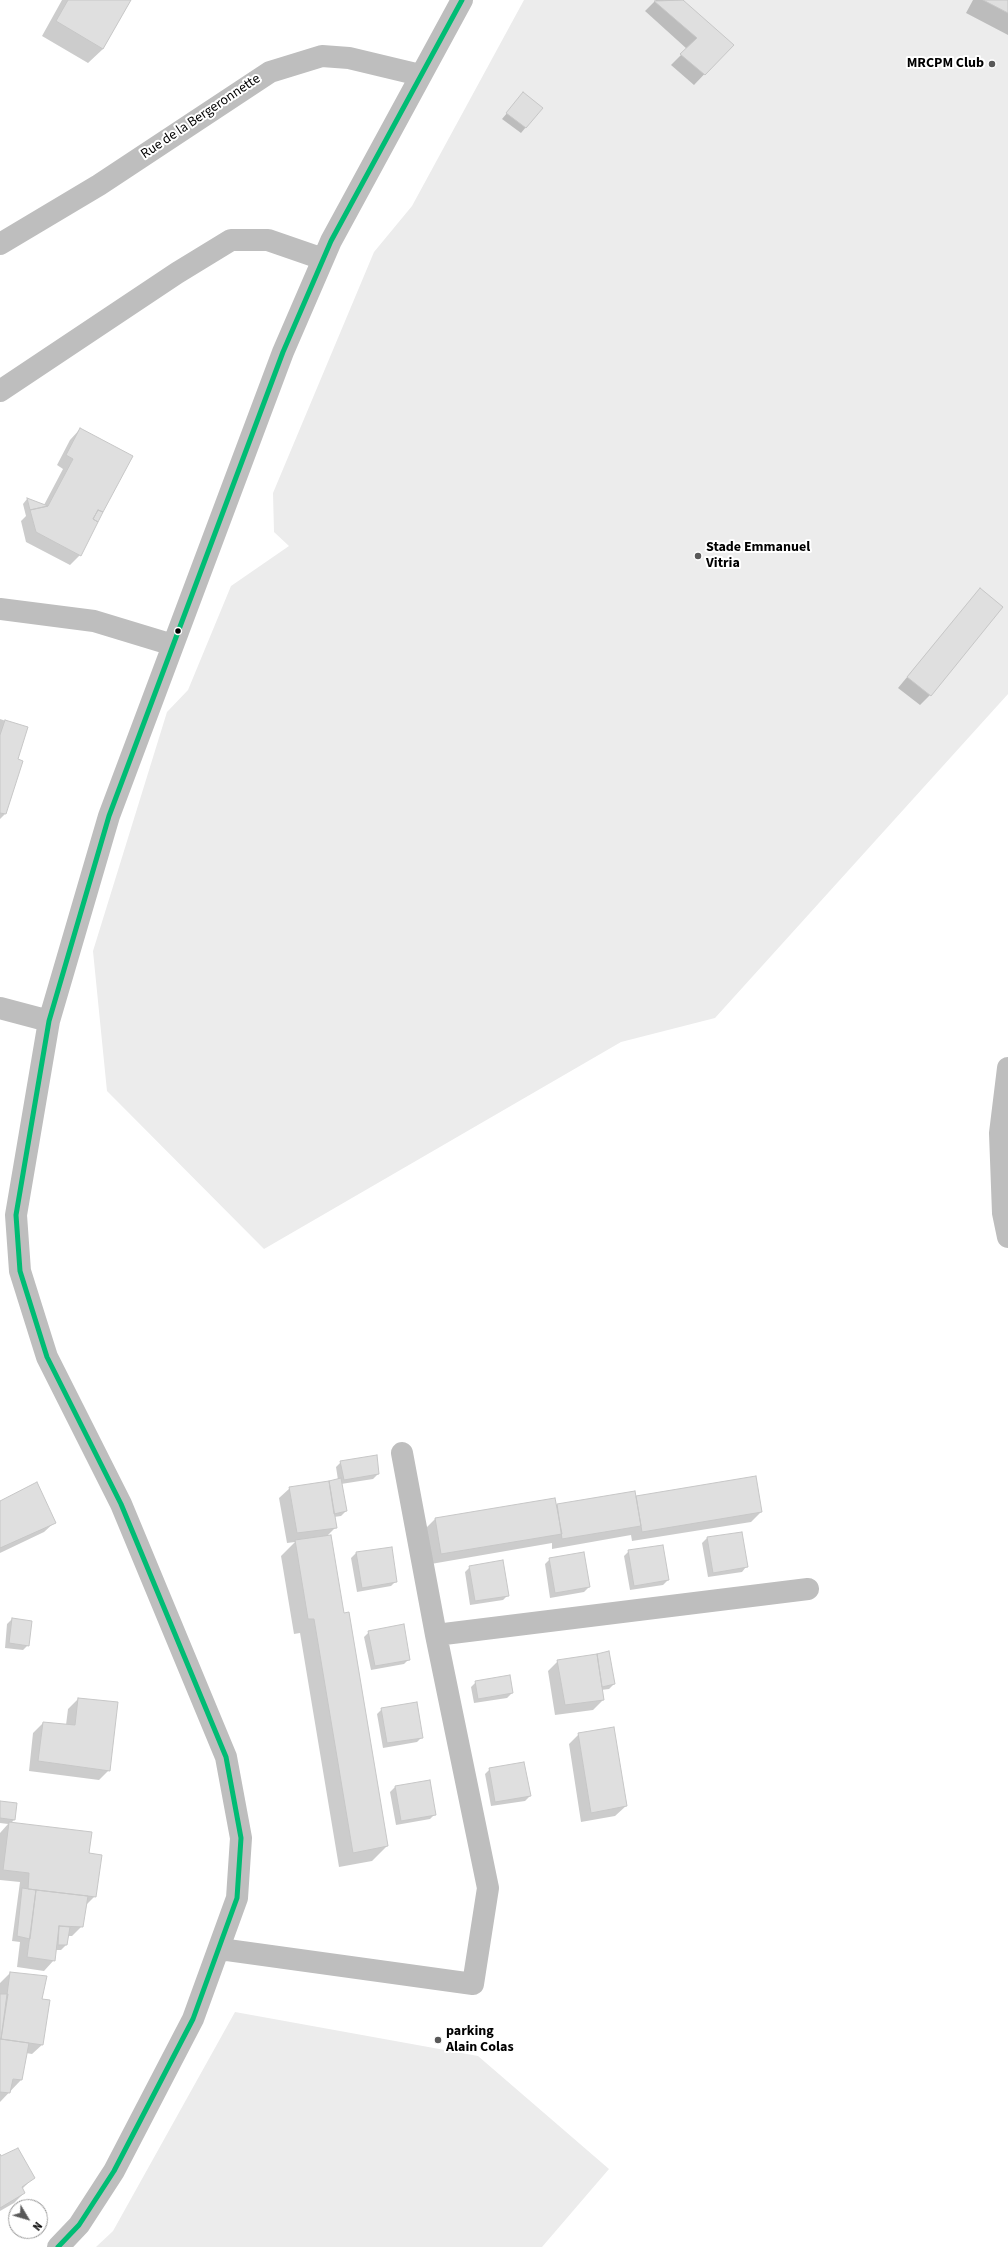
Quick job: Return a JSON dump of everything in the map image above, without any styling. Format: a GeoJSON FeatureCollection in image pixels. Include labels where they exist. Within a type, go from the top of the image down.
{"type":"FeatureCollection","features":[{"type":"Feature","properties":{"kind":"street"},"geometry":{"type":"LineString","coordinates":[[58,2247],[79,2225],[114,2171],[193,2019],[238,1898],[242,1838],[226,1757],[121,1504],[47,1357],[20,1271],[8,1214],[49,1021],[109,816],[283,352],[323,259],[420,75],[462,0]]}},
{"type":"Feature","properties":{"kind":"street","name":"Rue de la Bergeronnette"},"geometry":{"type":"LineString","coordinates":[[0,244],[99,185],[270,72],[322,56],[349,58],[420,75]]}},
{"type":"Feature","properties":{"kind":"street"},"geometry":{"type":"LineString","coordinates":[[0,391],[178,273],[231,240],[268,240],[323,259]]}},
{"type":"Feature","properties":{"kind":"street"},"geometry":{"type":"LineString","coordinates":[[0,609],[94,621],[173,645]]}},
{"type":"Feature","properties":{"kind":"street"},"geometry":{"type":"LineString","coordinates":[[0,1008],[49,1021]]}},
{"type":"Feature","properties":{"kind":"street"},"geometry":{"type":"LineString","coordinates":[[1008,1068],[1000,1133],[1003,1213],[1008,1237]]}},
{"type":"Feature","properties":{"kind":"street"},"geometry":{"type":"LineString","coordinates":[[220,1949],[473,1984],[488,1888],[436,1635],[402,1453]]}},
{"type":"Feature","properties":{"kind":"street"},"geometry":{"type":"LineString","coordinates":[[436,1635],[808,1589]]}},
{"type":"Feature","properties":{"kind":"shaded area"},"geometry":{"type":"Polygon","coordinates":[[[524,0],[1008,0],[1008,694],[715,1018],[621,1042],[264,1249],[107,1091],[93,951],[167,712],[188,690],[231,586],[289,546],[274,532],[273,493],[374,252],[412,206],[524,0]]]}},
{"type":"Feature","properties":{"kind":"shaded area"},"geometry":{"type":"Polygon","coordinates":[[[235,2012],[478,2056],[609,2169],[542,2247],[96,2247],[113,2231],[235,2012]]]}},
{"type":"Feature","properties":{"kind":"building"},"geometry":{"type":"Polygon","coordinates":[[[68,0],[131,0],[103,49],[56,21],[68,0]]]}},
{"type":"Feature","properties":{"kind":"building"},"geometry":{"type":"Polygon","coordinates":[[[683,0],[734,45],[705,75],[680,54],[697,38],[654,1],[683,0]]]}},
{"type":"Feature","properties":{"kind":"building"},"geometry":{"type":"Polygon","coordinates":[[[983,0],[1008,0],[1008,13],[983,0]]]}},
{"type":"Feature","properties":{"kind":"building"},"geometry":{"type":"Polygon","coordinates":[[[523,92],[543,108],[526,128],[506,113],[523,92]]]}},
{"type":"Feature","properties":{"kind":"building"},"geometry":{"type":"Polygon","coordinates":[[[80,428],[133,456],[103,512],[98,510],[93,519],[98,522],[81,556],[36,532],[30,510],[48,506],[73,459],[66,455],[80,428]]]}},
{"type":"Feature","properties":{"kind":"building"},"geometry":{"type":"Polygon","coordinates":[[[27,498],[48,506],[30,510],[27,498]]]}},
{"type":"Feature","properties":{"kind":"building"},"geometry":{"type":"Polygon","coordinates":[[[98,510],[103,512],[98,522],[93,519],[98,510]]]}},
{"type":"Feature","properties":{"kind":"building"},"geometry":{"type":"Polygon","coordinates":[[[980,588],[1003,607],[931,696],[907,677],[980,588]]]}},
{"type":"Feature","properties":{"kind":"building"},"geometry":{"type":"Polygon","coordinates":[[[5,720],[28,727],[18,759],[23,761],[6,814],[0,813],[0,735],[5,720]]]}},
{"type":"Feature","properties":{"kind":"building"},"geometry":{"type":"Polygon","coordinates":[[[377,1455],[379,1474],[344,1480],[340,1461],[377,1455]]]}},
{"type":"Feature","properties":{"kind":"building"},"geometry":{"type":"Polygon","coordinates":[[[756,1476],[762,1512],[642,1532],[636,1496],[756,1476]]]}},
{"type":"Feature","properties":{"kind":"building"},"geometry":{"type":"Polygon","coordinates":[[[341,1478],[347,1511],[334,1514],[329,1481],[341,1478]]]}},
{"type":"Feature","properties":{"kind":"building"},"geometry":{"type":"Polygon","coordinates":[[[329,1481],[337,1528],[297,1533],[289,1487],[329,1481]]]}},
{"type":"Feature","properties":{"kind":"building"},"geometry":{"type":"Polygon","coordinates":[[[37,1482],[56,1523],[0,1548],[0,1501],[37,1482]]]}},
{"type":"Feature","properties":{"kind":"building"},"geometry":{"type":"Polygon","coordinates":[[[635,1491],[641,1526],[562,1539],[557,1504],[635,1491]]]}},
{"type":"Feature","properties":{"kind":"building"},"geometry":{"type":"Polygon","coordinates":[[[555,1498],[562,1534],[441,1554],[435,1518],[555,1498]]]}},
{"type":"Feature","properties":{"kind":"building"},"geometry":{"type":"Polygon","coordinates":[[[742,1532],[748,1567],[713,1573],[707,1537],[742,1532]]]}},
{"type":"Feature","properties":{"kind":"building"},"geometry":{"type":"Polygon","coordinates":[[[331,1535],[344,1613],[349,1612],[388,1846],[353,1853],[314,1619],[308,1619],[295,1540],[331,1535]]]}},
{"type":"Feature","properties":{"kind":"building"},"geometry":{"type":"Polygon","coordinates":[[[663,1545],[669,1580],[634,1586],[628,1550],[663,1545]]]}},
{"type":"Feature","properties":{"kind":"building"},"geometry":{"type":"Polygon","coordinates":[[[392,1547],[397,1582],[362,1588],[356,1552],[392,1547]]]}},
{"type":"Feature","properties":{"kind":"building"},"geometry":{"type":"Polygon","coordinates":[[[584,1552],[590,1587],[555,1593],[549,1558],[584,1552]]]}},
{"type":"Feature","properties":{"kind":"building"},"geometry":{"type":"Polygon","coordinates":[[[503,1560],[509,1596],[475,1601],[469,1566],[503,1560]]]}},
{"type":"Feature","properties":{"kind":"building"},"geometry":{"type":"Polygon","coordinates":[[[12,1618],[32,1621],[29,1646],[9,1643],[12,1618]]]}},
{"type":"Feature","properties":{"kind":"building"},"geometry":{"type":"Polygon","coordinates":[[[404,1624],[410,1660],[375,1666],[368,1631],[404,1624]]]}},
{"type":"Feature","properties":{"kind":"building"},"geometry":{"type":"Polygon","coordinates":[[[609,1651],[615,1684],[602,1687],[597,1654],[609,1651]]]}},
{"type":"Feature","properties":{"kind":"building"},"geometry":{"type":"Polygon","coordinates":[[[597,1654],[604,1700],[565,1705],[557,1660],[597,1654]]]}},
{"type":"Feature","properties":{"kind":"building"},"geometry":{"type":"Polygon","coordinates":[[[510,1675],[513,1693],[478,1699],[475,1681],[510,1675]]]}},
{"type":"Feature","properties":{"kind":"building"},"geometry":{"type":"Polygon","coordinates":[[[78,1698],[118,1702],[110,1771],[38,1761],[43,1722],[75,1725],[78,1698]]]}},
{"type":"Feature","properties":{"kind":"building"},"geometry":{"type":"Polygon","coordinates":[[[417,1702],[423,1738],[387,1743],[381,1708],[417,1702]]]}},
{"type":"Feature","properties":{"kind":"building"},"geometry":{"type":"Polygon","coordinates":[[[614,1727],[627,1806],[591,1813],[578,1733],[614,1727]]]}},
{"type":"Feature","properties":{"kind":"building"},"geometry":{"type":"Polygon","coordinates":[[[524,1762],[531,1796],[495,1802],[489,1768],[524,1762]]]}},
{"type":"Feature","properties":{"kind":"building"},"geometry":{"type":"Polygon","coordinates":[[[430,1780],[436,1815],[401,1821],[395,1786],[430,1780]]]}},
{"type":"Feature","properties":{"kind":"building"},"geometry":{"type":"Polygon","coordinates":[[[0,1801],[17,1803],[15,1820],[0,1818],[0,1801]]]}},
{"type":"Feature","properties":{"kind":"building"},"geometry":{"type":"Polygon","coordinates":[[[9,1822],[92,1832],[89,1853],[102,1855],[96,1897],[28,1889],[29,1873],[3,1870],[9,1822]]]}},
{"type":"Feature","properties":{"kind":"building"},"geometry":{"type":"Polygon","coordinates":[[[22,1888],[36,1890],[30,1939],[17,1936],[22,1888]]]}},
{"type":"Feature","properties":{"kind":"building"},"geometry":{"type":"Polygon","coordinates":[[[36,1890],[88,1896],[83,1927],[59,1926],[55,1961],[27,1957],[36,1890]]]}},
{"type":"Feature","properties":{"kind":"building"},"geometry":{"type":"Polygon","coordinates":[[[59,1926],[70,1927],[67,1945],[58,1945],[59,1926]]]}},
{"type":"Feature","properties":{"kind":"building"},"geometry":{"type":"Polygon","coordinates":[[[10,1972],[47,1976],[42,1999],[50,2000],[43,2045],[1,2039],[10,1972]]]}},
{"type":"Feature","properties":{"kind":"building"},"geometry":{"type":"Polygon","coordinates":[[[0,1994],[8,1994],[1,2039],[0,2039],[0,1994]]]}},
{"type":"Feature","properties":{"kind":"building"},"geometry":{"type":"Polygon","coordinates":[[[0,2039],[29,2043],[22,2080],[13,2079],[10,2093],[0,2092],[0,2039]]]}},
{"type":"Feature","properties":{"kind":"building"},"geometry":{"type":"Polygon","coordinates":[[[18,2148],[35,2178],[22,2187],[25,2193],[15,2199],[8,2199],[8,2203],[0,2208],[0,2154],[1,2156],[18,2148]]]}},
{"type":"Feature","properties":{"kind":"transit line"},"geometry":{"type":"LineString","coordinates":[[58,2247],[79,2225],[114,2171],[193,2019],[237,1898],[241,1838],[226,1757],[121,1504],[47,1357],[20,1271],[16,1215],[49,1021],[109,816],[283,352],[331,241],[462,0]]}},
{"type":"Feature","properties":{"kind":"place","name":"MRCPM Club"},"geometry":{"type":"Point","coordinates":[992,64]}},
{"type":"Feature","properties":{"kind":"place","name":"Stade Emmanuel Vitria"},"geometry":{"type":"Point","coordinates":[698,556]}},
{"type":"Feature","properties":{"kind":"place","name":"parking Alain Colas"},"geometry":{"type":"Point","coordinates":[438,2040]}}]}
